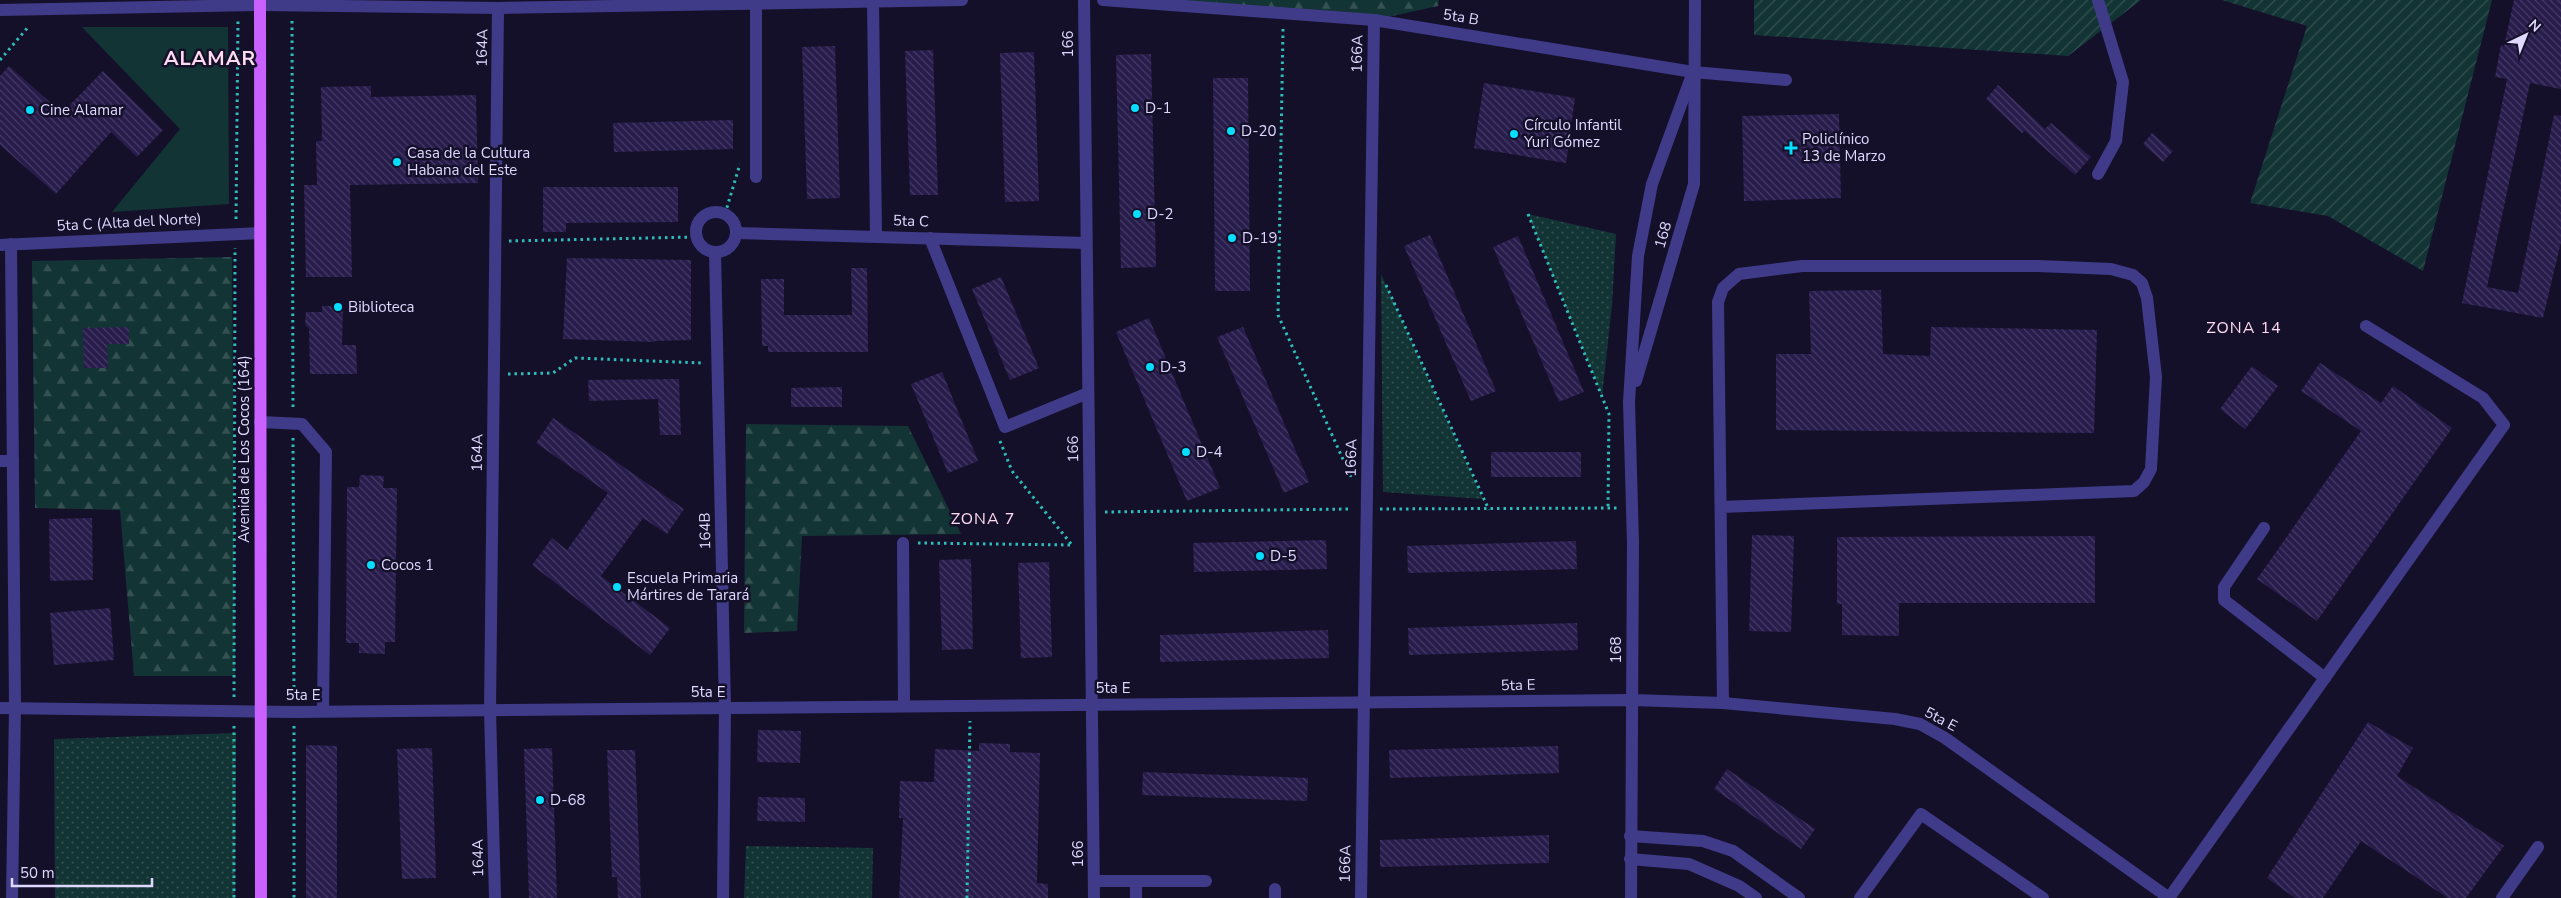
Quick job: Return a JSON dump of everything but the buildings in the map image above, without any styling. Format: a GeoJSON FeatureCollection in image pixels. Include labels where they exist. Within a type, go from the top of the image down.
{"type":"FeatureCollection","features":[{"type":"Feature","properties":{"kind":"main road","name":"Avenida de Los Cocos (164)"},"geometry":{"type":"LineString","coordinates":[[260,2],[261,898]]}},
{"type":"Feature","properties":{"kind":"street"},"geometry":{"type":"LineString","coordinates":[[0,10],[238,5],[260,2],[292,5],[444,3],[498,8],[962,0]]}},
{"type":"Feature","properties":{"kind":"street","name":"166"},"geometry":{"type":"LineString","coordinates":[[1084,0],[1094,898]]}},
{"type":"Feature","properties":{"kind":"street","name":"5ta B"},"geometry":{"type":"LineString","coordinates":[[1103,0],[1374,20],[1693,72],[1786,80]]}},
{"type":"Feature","properties":{"kind":"street","name":"168"},"geometry":{"type":"LineString","coordinates":[[1629,402],[1694,184],[1693,72],[1695,0]]}},
{"type":"Feature","properties":{"kind":"street"},"geometry":{"type":"LineString","coordinates":[[2098,0],[2124,82],[2116,141],[2098,174]]}},
{"type":"Feature","properties":{"kind":"street"},"geometry":{"type":"LineString","coordinates":[[874,1],[876,236]]}},
{"type":"Feature","properties":{"kind":"street"},"geometry":{"type":"LineString","coordinates":[[756,4],[756,177]]}},
{"type":"Feature","properties":{"kind":"street","name":"164A"},"geometry":{"type":"LineString","coordinates":[[495,898],[490,710],[498,8]]}},
{"type":"Feature","properties":{"kind":"street","name":"166A"},"geometry":{"type":"LineString","coordinates":[[1361,898],[1374,20]]}},
{"type":"Feature","properties":{"kind":"street","name":"168"},"geometry":{"type":"LineString","coordinates":[[1631,898],[1633,543],[1629,402],[1638,256],[1652,184],[1693,72]]}},
{"type":"Feature","properties":{"kind":"street"},"geometry":{"type":"LineString","coordinates":[[719,211],[731,218],[736,233],[733,244],[728,248],[715,252],[701,246],[695,237],[696,224],[700,218],[719,211]]}},
{"type":"Feature","properties":{"kind":"street","name":"5ta C (Alta del Norte)"},"geometry":{"type":"LineString","coordinates":[[6,244],[260,233]]}},
{"type":"Feature","properties":{"kind":"street","name":"5ta C"},"geometry":{"type":"LineString","coordinates":[[736,233],[1086,243]]}},
{"type":"Feature","properties":{"kind":"street"},"geometry":{"type":"LineString","coordinates":[[930,238],[1005,427],[1088,393]]}},
{"type":"Feature","properties":{"kind":"street"},"geometry":{"type":"LineString","coordinates":[[6,244],[6,461],[15,707],[12,898]]}},
{"type":"Feature","properties":{"kind":"street","name":"164B"},"geometry":{"type":"LineString","coordinates":[[715,252],[725,708],[723,898]]}},
{"type":"Feature","properties":{"kind":"street"},"geometry":{"type":"LineString","coordinates":[[1721,507],[2134,491],[2144,482],[2151,469],[2155,434],[2156,377],[2147,298],[2142,283],[2133,274],[2111,268],[2038,266],[1802,266],[1739,274],[1723,288],[1718,302],[1723,703]]}},
{"type":"Feature","properties":{"kind":"street"},"geometry":{"type":"LineString","coordinates":[[2169,898],[2504,425],[2484,398],[2366,326]]}},
{"type":"Feature","properties":{"kind":"street"},"geometry":{"type":"LineString","coordinates":[[260,422],[302,424],[326,452],[323,712]]}},
{"type":"Feature","properties":{"kind":"street"},"geometry":{"type":"LineString","coordinates":[[2264,528],[2224,586],[2224,600],[2325,678]]}},
{"type":"Feature","properties":{"kind":"street"},"geometry":{"type":"LineString","coordinates":[[903,543],[904,706]]}},
{"type":"Feature","properties":{"kind":"street","name":"5ta E"},"geometry":{"type":"LineString","coordinates":[[0,708],[323,712],[1632,700],[1723,703],[1895,719],[1920,724],[1945,738],[2169,898]]}},
{"type":"Feature","properties":{"kind":"street"},"geometry":{"type":"LineString","coordinates":[[1860,898],[1921,814],[2043,898]]}},
{"type":"Feature","properties":{"kind":"street"},"geometry":{"type":"LineString","coordinates":[[1630,836],[1703,841],[1733,851],[1799,898]]}},
{"type":"Feature","properties":{"kind":"street"},"geometry":{"type":"LineString","coordinates":[[2502,898],[2538,848]]}},
{"type":"Feature","properties":{"kind":"street"},"geometry":{"type":"LineString","coordinates":[[1630,859],[1689,864],[1739,886],[1756,898]]}},
{"type":"Feature","properties":{"kind":"street"},"geometry":{"type":"LineString","coordinates":[[1094,881],[1206,881]]}},
{"type":"Feature","properties":{"kind":"street"},"geometry":{"type":"LineString","coordinates":[[1136,881],[1136,898]]}},
{"type":"Feature","properties":{"kind":"path"},"geometry":{"type":"LineString","coordinates":[[234,898],[238,5]]}},
{"type":"Feature","properties":{"kind":"path"},"geometry":{"type":"LineString","coordinates":[[292,5],[294,898]]}},
{"type":"Feature","properties":{"kind":"path"},"geometry":{"type":"LineString","coordinates":[[0,60],[44,8]]}},
{"type":"Feature","properties":{"kind":"path"},"geometry":{"type":"LineString","coordinates":[[1283,13],[1278,315],[1354,482]]}},
{"type":"Feature","properties":{"kind":"path"},"geometry":{"type":"LineString","coordinates":[[1528,214],[1609,414],[1608,508]]}},
{"type":"Feature","properties":{"kind":"path"},"geometry":{"type":"LineString","coordinates":[[496,241],[695,237]]}},
{"type":"Feature","properties":{"kind":"path"},"geometry":{"type":"LineString","coordinates":[[1385,283],[1489,510]]}},
{"type":"Feature","properties":{"kind":"path"},"geometry":{"type":"LineString","coordinates":[[494,374],[553,373],[575,358],[718,364]]}},
{"type":"Feature","properties":{"kind":"path"},"geometry":{"type":"LineString","coordinates":[[903,543],[1090,545]]}},
{"type":"Feature","properties":{"kind":"path"},"geometry":{"type":"LineString","coordinates":[[967,898],[970,706]]}},
{"type":"Feature","properties":{"kind":"green space"},"geometry":{"type":"Polygon","coordinates":[[[1103,0],[1439,0],[1438,6],[1374,20],[1103,0]]]}},
{"type":"Feature","properties":{"kind":"green space"},"geometry":{"type":"Polygon","coordinates":[[[1754,0],[2141,0],[2068,56],[1754,35],[1754,0]]]}},
{"type":"Feature","properties":{"kind":"green space"},"geometry":{"type":"Polygon","coordinates":[[[2222,0],[2492,0],[2423,271],[2328,216],[2250,203],[2307,26],[2222,0]]]}},
{"type":"Feature","properties":{"kind":"green space"},"geometry":{"type":"Polygon","coordinates":[[[82,27],[228,27],[229,204],[112,212],[180,129],[82,27]]]}},
{"type":"Feature","properties":{"kind":"green space"},"geometry":{"type":"Polygon","coordinates":[[[1528,214],[1616,234],[1612,305],[1602,396],[1528,214]]]}},
{"type":"Feature","properties":{"kind":"green space"},"geometry":{"type":"Polygon","coordinates":[[[232,257],[235,676],[134,676],[120,510],[35,508],[32,261],[232,257]]]}},
{"type":"Feature","properties":{"kind":"green space"},"geometry":{"type":"Polygon","coordinates":[[[1381,274],[1483,499],[1383,492],[1381,274]]]}},
{"type":"Feature","properties":{"kind":"green space"},"geometry":{"type":"Polygon","coordinates":[[[746,424],[908,426],[961,534],[802,536],[797,631],[744,633],[746,424]]]}},
{"type":"Feature","properties":{"kind":"green space"},"geometry":{"type":"Polygon","coordinates":[[[236,733],[235,898],[55,898],[54,739],[236,733]]]}},
{"type":"Feature","properties":{"kind":"green space"},"geometry":{"type":"Polygon","coordinates":[[[746,846],[873,848],[872,898],[744,898],[746,846]]]}},
{"type":"Feature","properties":{"kind":"place","name":"D-1"},"geometry":{"type":"Point","coordinates":[1135,108]}},
{"type":"Feature","properties":{"kind":"place","name":"Cine Alamar"},"geometry":{"type":"Point","coordinates":[30,110]}},
{"type":"Feature","properties":{"kind":"place","name":"D-20"},"geometry":{"type":"Point","coordinates":[1231,131]}},
{"type":"Feature","properties":{"kind":"place","name":"Círculo Infantil Yuri Gómez"},"geometry":{"type":"Point","coordinates":[1514,134]}},
{"type":"Feature","properties":{"kind":"place","name":"Policlínico 13 de Marzo"},"geometry":{"type":"Point","coordinates":[1791,148]}},
{"type":"Feature","properties":{"kind":"place","name":"Casa de la Cultura Habana del Este"},"geometry":{"type":"Point","coordinates":[397,162]}},
{"type":"Feature","properties":{"kind":"place","name":"D-2"},"geometry":{"type":"Point","coordinates":[1137,214]}},
{"type":"Feature","properties":{"kind":"place","name":"D-19"},"geometry":{"type":"Point","coordinates":[1232,238]}},
{"type":"Feature","properties":{"kind":"place","name":"Biblioteca"},"geometry":{"type":"Point","coordinates":[338,307]}},
{"type":"Feature","properties":{"kind":"place","name":"D-3"},"geometry":{"type":"Point","coordinates":[1150,367]}},
{"type":"Feature","properties":{"kind":"place","name":"D-4"},"geometry":{"type":"Point","coordinates":[1186,452]}},
{"type":"Feature","properties":{"kind":"place","name":"D-5"},"geometry":{"type":"Point","coordinates":[1260,556]}},
{"type":"Feature","properties":{"kind":"place","name":"Cocos 1"},"geometry":{"type":"Point","coordinates":[371,565]}},
{"type":"Feature","properties":{"kind":"place","name":"Escuela Primaria Mártires de Tarará"},"geometry":{"type":"Point","coordinates":[617,587]}},
{"type":"Feature","properties":{"kind":"place","name":"D-68"},"geometry":{"type":"Point","coordinates":[540,800]}},
{"type":"Feature","properties":{"kind":"district","name":"ALAMAR"},"geometry":{"type":"Point","coordinates":[210,58]}},
{"type":"Feature","properties":{"kind":"district","name":"ZONA 14"},"geometry":{"type":"Point","coordinates":[2244,328]}},
{"type":"Feature","properties":{"kind":"district","name":"ZONA 7"},"geometry":{"type":"Point","coordinates":[983,519]}}]}
